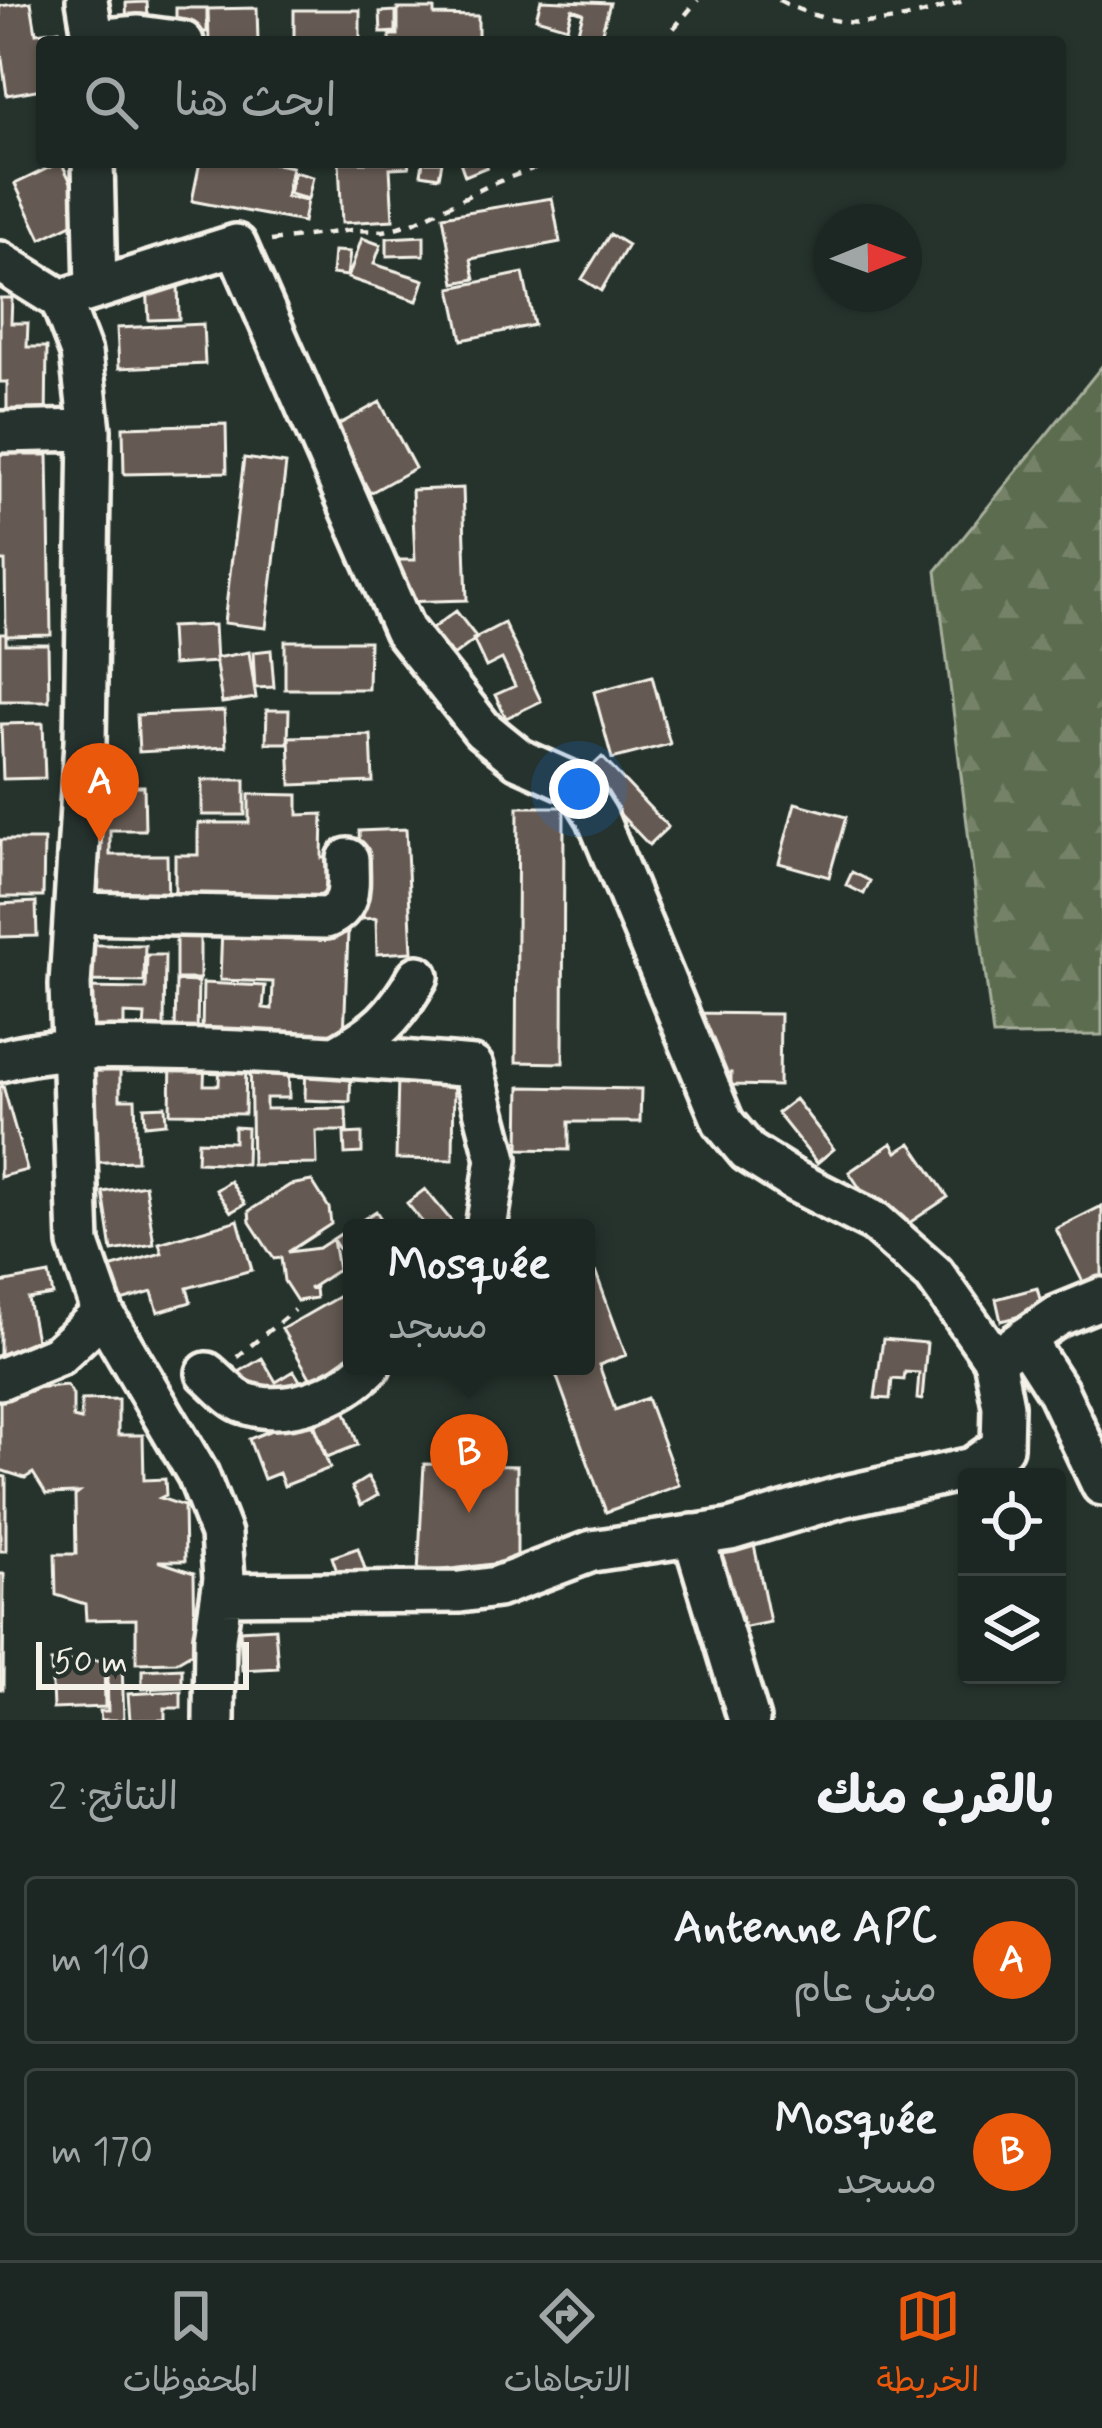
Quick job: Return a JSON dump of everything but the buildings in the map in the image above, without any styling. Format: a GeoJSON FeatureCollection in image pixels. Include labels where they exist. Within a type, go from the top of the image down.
{"type":"FeatureCollection","features":[{"type":"Feature","properties":{"kind":"street"},"geometry":{"type":"LineString","coordinates":[[87,0],[93,36]]}},
{"type":"Feature","properties":{"kind":"street"},"geometry":{"type":"LineString","coordinates":[[93,168],[79,295],[90,430],[85,742],[70,986],[79,1244],[103,1313],[198,1475],[221,1534],[214,1720]]}},
{"type":"Feature","properties":{"kind":"street"},"geometry":{"type":"LineString","coordinates":[[0,262],[79,295],[236,245],[404,630],[482,729],[519,759],[577,785],[597,817],[723,1122],[748,1152],[875,1222],[1058,1392],[1102,1485]]}},
{"type":"Feature","properties":{"kind":"street"},"geometry":{"type":"LineString","coordinates":[[0,432],[90,430]]}},
{"type":"Feature","properties":{"kind":"street"},"geometry":{"type":"LineString","coordinates":[[76,913],[326,918],[347,902],[348,860]]}},
{"type":"Feature","properties":{"kind":"street"},"geometry":{"type":"LineString","coordinates":[[336,1056],[375,1034],[396,1014],[418,976]]}},
{"type":"Feature","properties":{"kind":"street"},"geometry":{"type":"LineString","coordinates":[[0,1060],[92,1048],[247,1049],[473,1067],[497,1159],[487,1219]]}},
{"type":"Feature","properties":{"kind":"street"},"geometry":{"type":"LineString","coordinates":[[1009,1349],[1058,1316],[1102,1298]]}},
{"type":"Feature","properties":{"kind":"street"},"geometry":{"type":"LineString","coordinates":[[0,1379],[58,1355],[103,1313]]}},
{"type":"Feature","properties":{"kind":"street"},"geometry":{"type":"LineString","coordinates":[[221,1594],[460,1592],[496,1587],[592,1551],[730,1530],[841,1497],[972,1468],[1002,1447],[1009,1349]]}},
{"type":"Feature","properties":{"kind":"street"},"geometry":{"type":"LineString","coordinates":[[207,1373],[242,1403],[267,1406],[304,1404],[352,1385],[361,1375]]}},
{"type":"Feature","properties":{"kind":"street"},"geometry":{"type":"LineString","coordinates":[[693,1535],[749,1720]]}},
{"type":"Feature","properties":{"kind":"path"},"geometry":{"type":"LineString","coordinates":[[667,36],[698,0]]}},
{"type":"Feature","properties":{"kind":"path"},"geometry":{"type":"LineString","coordinates":[[779,0],[822,20],[869,26],[966,0]]}},
{"type":"Feature","properties":{"kind":"path"},"geometry":{"type":"LineString","coordinates":[[236,245],[351,230],[384,231],[413,223],[535,168]]}},
{"type":"Feature","properties":{"kind":"green space"},"geometry":{"type":"Polygon","coordinates":[[[1102,366],[1102,1035],[993,1036],[936,571],[1102,366]]]}},
{"type":"Feature","properties":{"kind":"place","name":"Antenne APC"},"geometry":{"type":"Point","coordinates":[100,842]}},
{"type":"Feature","properties":{"kind":"place","name":"Mosquée"},"geometry":{"type":"Point","coordinates":[469,1513]}}]}
